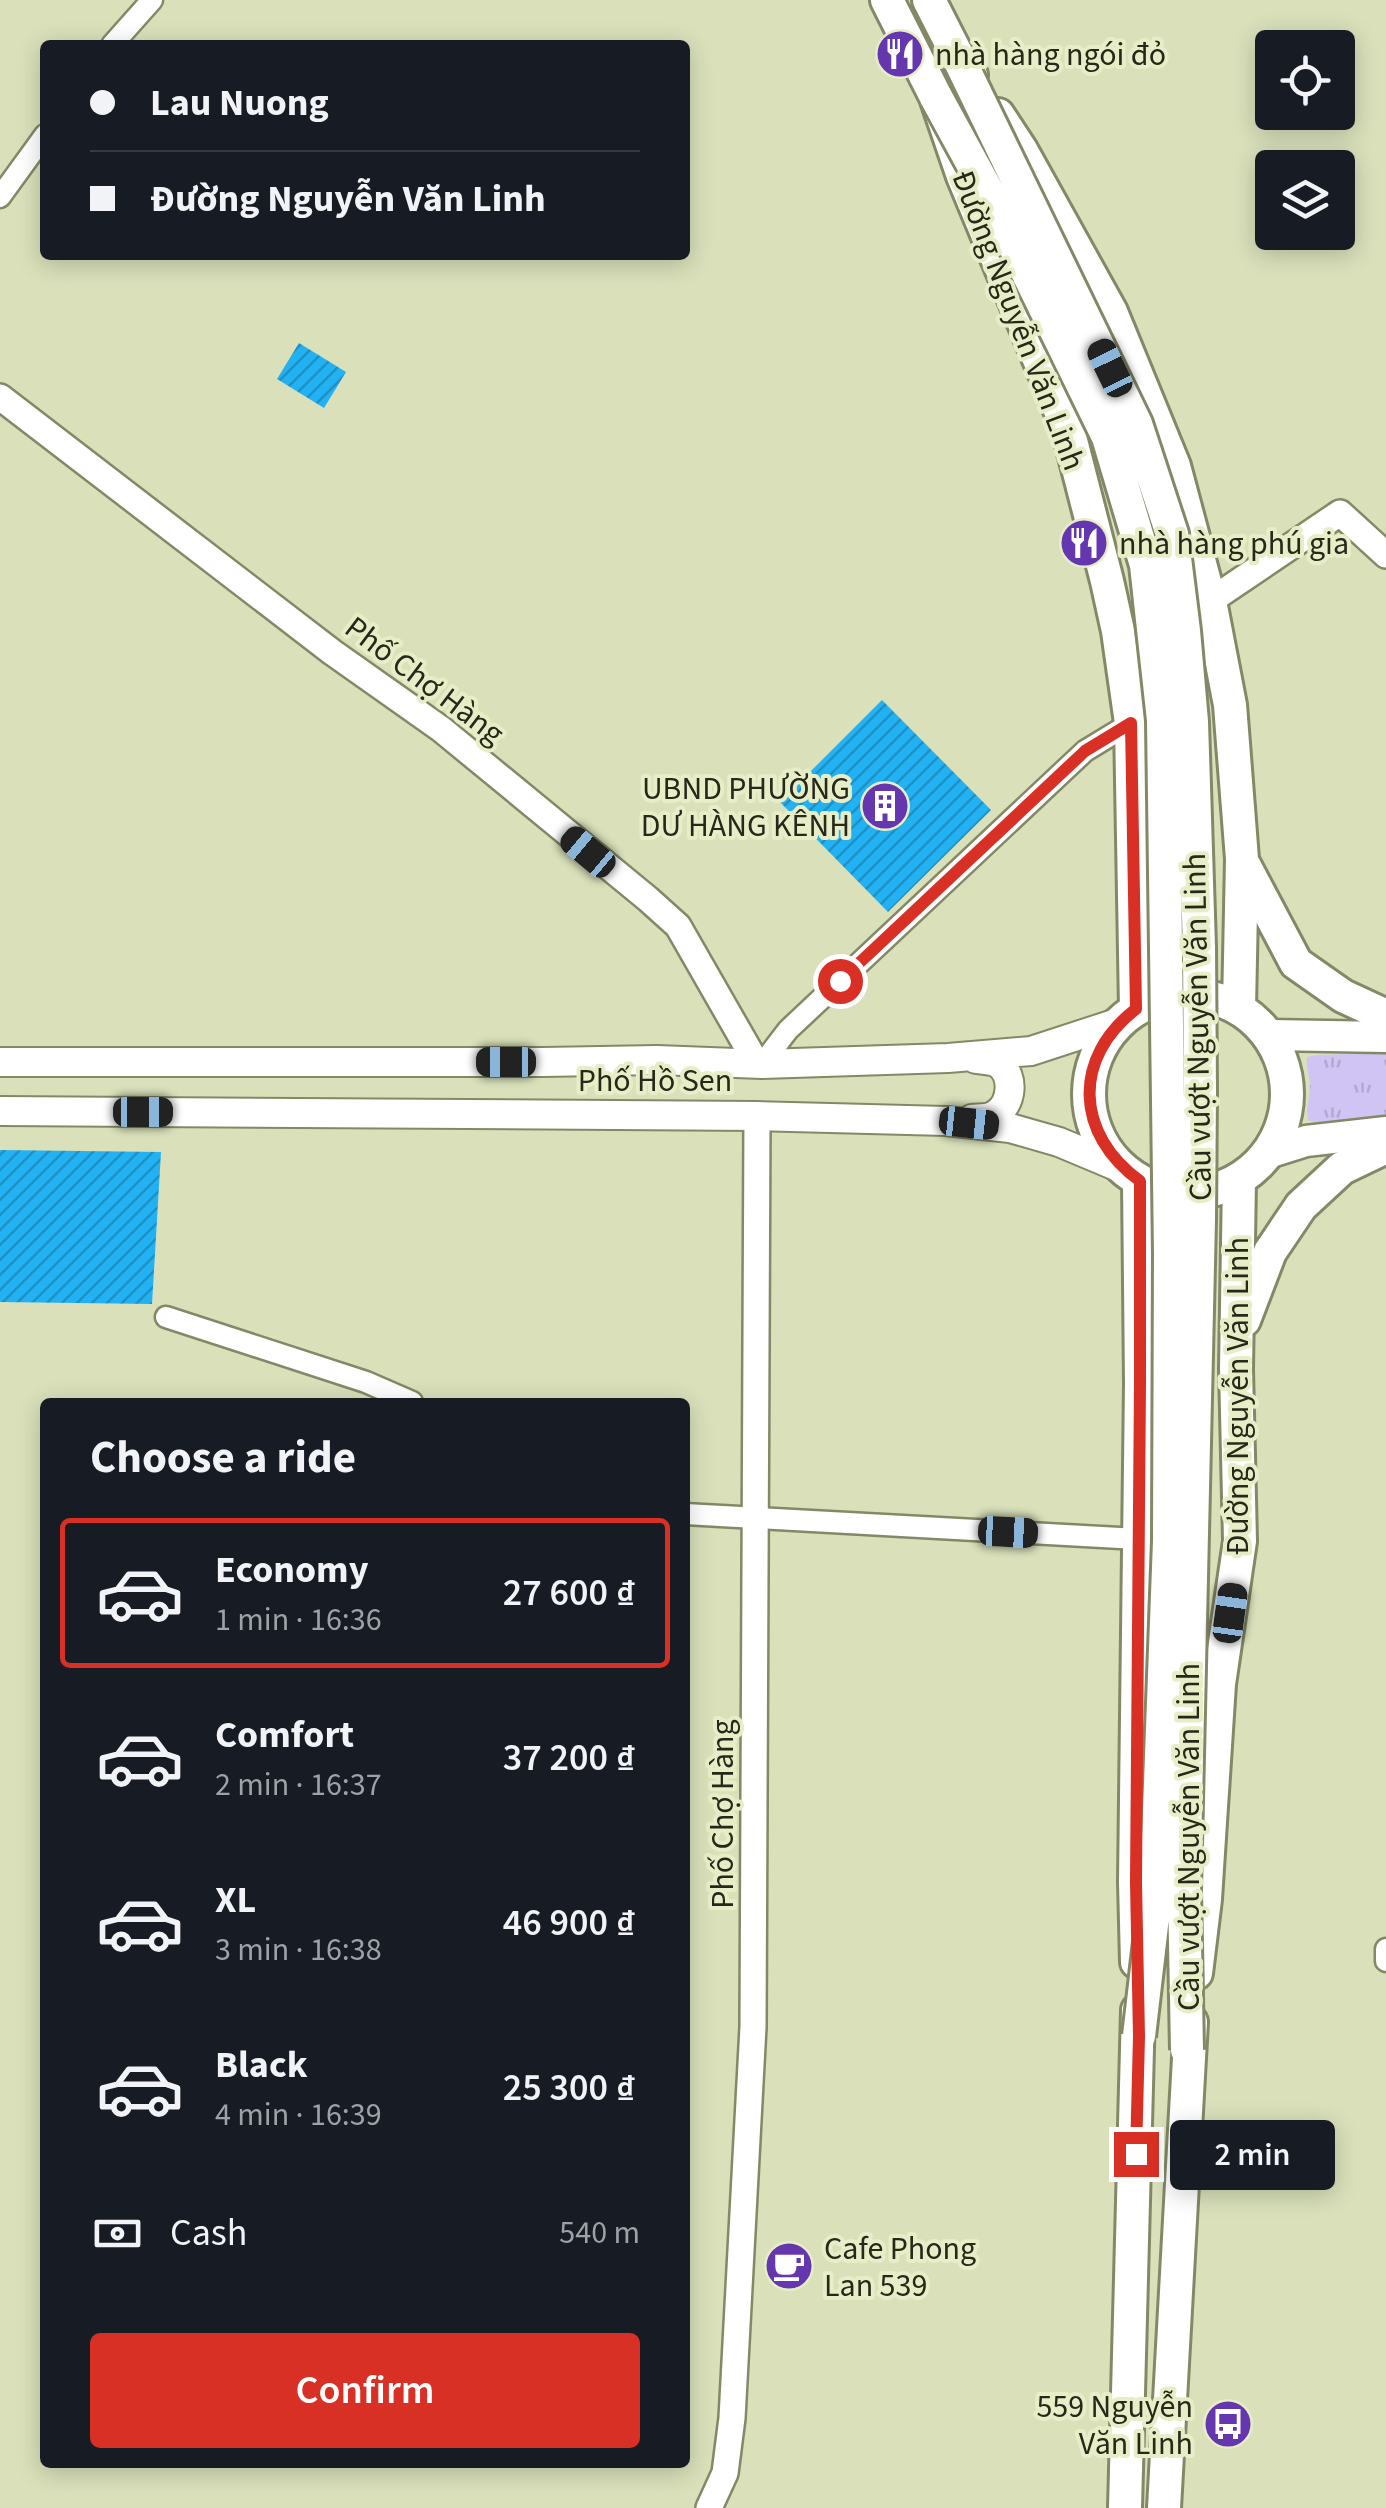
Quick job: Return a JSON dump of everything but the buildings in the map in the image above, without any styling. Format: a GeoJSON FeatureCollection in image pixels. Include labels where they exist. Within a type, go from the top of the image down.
{"type":"FeatureCollection","features":[{"type":"Feature","properties":{"kind":"highway","name":"Đường Nguyễn Văn Linh"},"geometry":{"type":"LineString","coordinates":[[887,0],[936,97],[962,176],[1068,429],[1118,631],[1131,723],[1133,826],[1128,1015]]}},
{"type":"Feature","properties":{"kind":"highway","name":"Đường Nguyễn Văn Linh"},"geometry":{"type":"LineString","coordinates":[[930,0],[956,53],[1021,150],[1110,312],[1174,466],[1210,601],[1230,705],[1242,859],[1239,1008]]}},
{"type":"Feature","properties":{"kind":"highway","name":"Cầu vượt Nguyễn Văn Linh"},"geometry":{"type":"LineString","coordinates":[[956,53],[1136,424],[1172,534],[1184,631],[1192,722],[1200,1073],[1184,1870],[1187,2050]]}},
{"type":"Feature","properties":{"kind":"highway","name":"Cầu vượt Nguyễn Văn Linh"},"geometry":{"type":"LineString","coordinates":[[936,97],[990,196],[1108,436],[1146,565],[1163,720],[1170,1254],[1168,1541],[1156,1891],[1139,2036]]}},
{"type":"Feature","properties":{"kind":"highway"},"geometry":{"type":"LineString","coordinates":[[1133,826],[1146,851],[1156,858],[1206,860],[1227,849],[1238,817]]}},
{"type":"Feature","properties":{"kind":"highway"},"geometry":{"type":"LineString","coordinates":[[1242,859],[1296,963],[1343,996],[1386,1016]]}},
{"type":"Feature","properties":{"kind":"highway"},"geometry":{"type":"LineString","coordinates":[[1188,994],[1214,998],[1239,1008],[1268,1035],[1281,1058],[1287,1084],[1286,1110],[1268,1153],[1239,1180],[1215,1190],[1189,1194],[1164,1191],[1130,1174],[1106,1150],[1094,1125],[1089,1098],[1092,1070],[1103,1044],[1128,1015],[1161,998],[1188,994]]}},
{"type":"Feature","properties":{"kind":"highway"},"geometry":{"type":"LineString","coordinates":[[1140,1382],[1149,1362],[1165,1347],[1185,1340],[1206,1342],[1222,1352],[1237,1353],[1270,1252],[1301,1206],[1342,1168],[1386,1147]]}},
{"type":"Feature","properties":{"kind":"highway"},"geometry":{"type":"LineString","coordinates":[[1125,2508],[1139,2036],[1136,1882],[1140,1382],[1130,1174]]}},
{"type":"Feature","properties":{"kind":"highway","name":"Đường Nguyễn Văn Linh"},"geometry":{"type":"LineString","coordinates":[[1164,2508],[1187,2050],[1205,1899],[1219,1684],[1240,1542],[1239,1180]]}},
{"type":"Feature","properties":{"kind":"main road","name":"Phố Hồ Sen"},"geometry":{"type":"LineString","coordinates":[[0,1062],[657,1060],[760,1064],[948,1058],[1031,1051],[1128,1015]]}},
{"type":"Feature","properties":{"kind":"main road"},"geometry":{"type":"LineString","coordinates":[[1268,1035],[1386,1037]]}},
{"type":"Feature","properties":{"kind":"main road"},"geometry":{"type":"LineString","coordinates":[[946,1121],[997,1114],[1010,1092],[1009,1078],[1001,1065],[989,1060],[948,1058]]}},
{"type":"Feature","properties":{"kind":"main road","name":"Phố Hồ Sen"},"geometry":{"type":"LineString","coordinates":[[0,1111],[757,1116],[946,1121],[1010,1128],[1059,1142],[1130,1174]]}},
{"type":"Feature","properties":{"kind":"main road"},"geometry":{"type":"LineString","coordinates":[[1268,1153],[1306,1141],[1386,1132]]}},
{"type":"Feature","properties":{"kind":"street"},"geometry":{"type":"LineString","coordinates":[[116,40],[152,0]]}},
{"type":"Feature","properties":{"kind":"street"},"geometry":{"type":"LineString","coordinates":[[0,197],[40,142]]}},
{"type":"Feature","properties":{"kind":"street","name":"Phố Chợ Hàng"},"geometry":{"type":"LineString","coordinates":[[0,396],[332,652],[440,729],[648,899],[678,926],[760,1064]]}},
{"type":"Feature","properties":{"kind":"street"},"geometry":{"type":"LineString","coordinates":[[1210,601],[1340,512],[1386,555]]}},
{"type":"Feature","properties":{"kind":"street"},"geometry":{"type":"LineString","coordinates":[[760,1064],[788,1030],[1085,751],[1131,723]]}},
{"type":"Feature","properties":{"kind":"street","name":"Phố Chợ Hàng"},"geometry":{"type":"LineString","coordinates":[[709,2508],[724,2473],[732,2418],[753,2027],[757,1116]]}},
{"type":"Feature","properties":{"kind":"street"},"geometry":{"type":"LineString","coordinates":[[166,1317],[366,1382],[403,1398]]}},
{"type":"Feature","properties":{"kind":"street"},"geometry":{"type":"LineString","coordinates":[[690,1515],[1138,1539]]}},
{"type":"Feature","properties":{"kind":"street"},"geometry":{"type":"LineString","coordinates":[[1386,1948],[1386,1961]]}},
{"type":"Feature","properties":{"kind":"green space"},"geometry":{"type":"Polygon","coordinates":[[[1386,1053],[1386,1118],[1308,1120],[1307,1057],[1386,1053]]]}},
{"type":"Feature","properties":{"kind":"place","name":"nhà hàng ngói đỏ"},"geometry":{"type":"Point","coordinates":[900,54]}},
{"type":"Feature","properties":{"kind":"place","name":"nhà hàng phú gia"},"geometry":{"type":"Point","coordinates":[1084,543]}},
{"type":"Feature","properties":{"kind":"place","name":"UBND PHƯỜNG DƯ HÀNG KÊNH"},"geometry":{"type":"Point","coordinates":[885,806]}},
{"type":"Feature","properties":{"kind":"place","name":"Cafe Phong Lan 539"},"geometry":{"type":"Point","coordinates":[789,2266]}},
{"type":"Feature","properties":{"kind":"place","name":"559 Nguyễn Văn Linh"},"geometry":{"type":"Point","coordinates":[1228,2424]}},
{"type":"Feature","properties":{"kind":"route"},"geometry":{"type":"LineString","coordinates":[[840,981],[1085,751],[1131,723],[1136,1009],[1103,1044],[1092,1070],[1089,1098],[1094,1125],[1106,1150],[1121,1168],[1140,1181],[1136,2154]]}}]}
